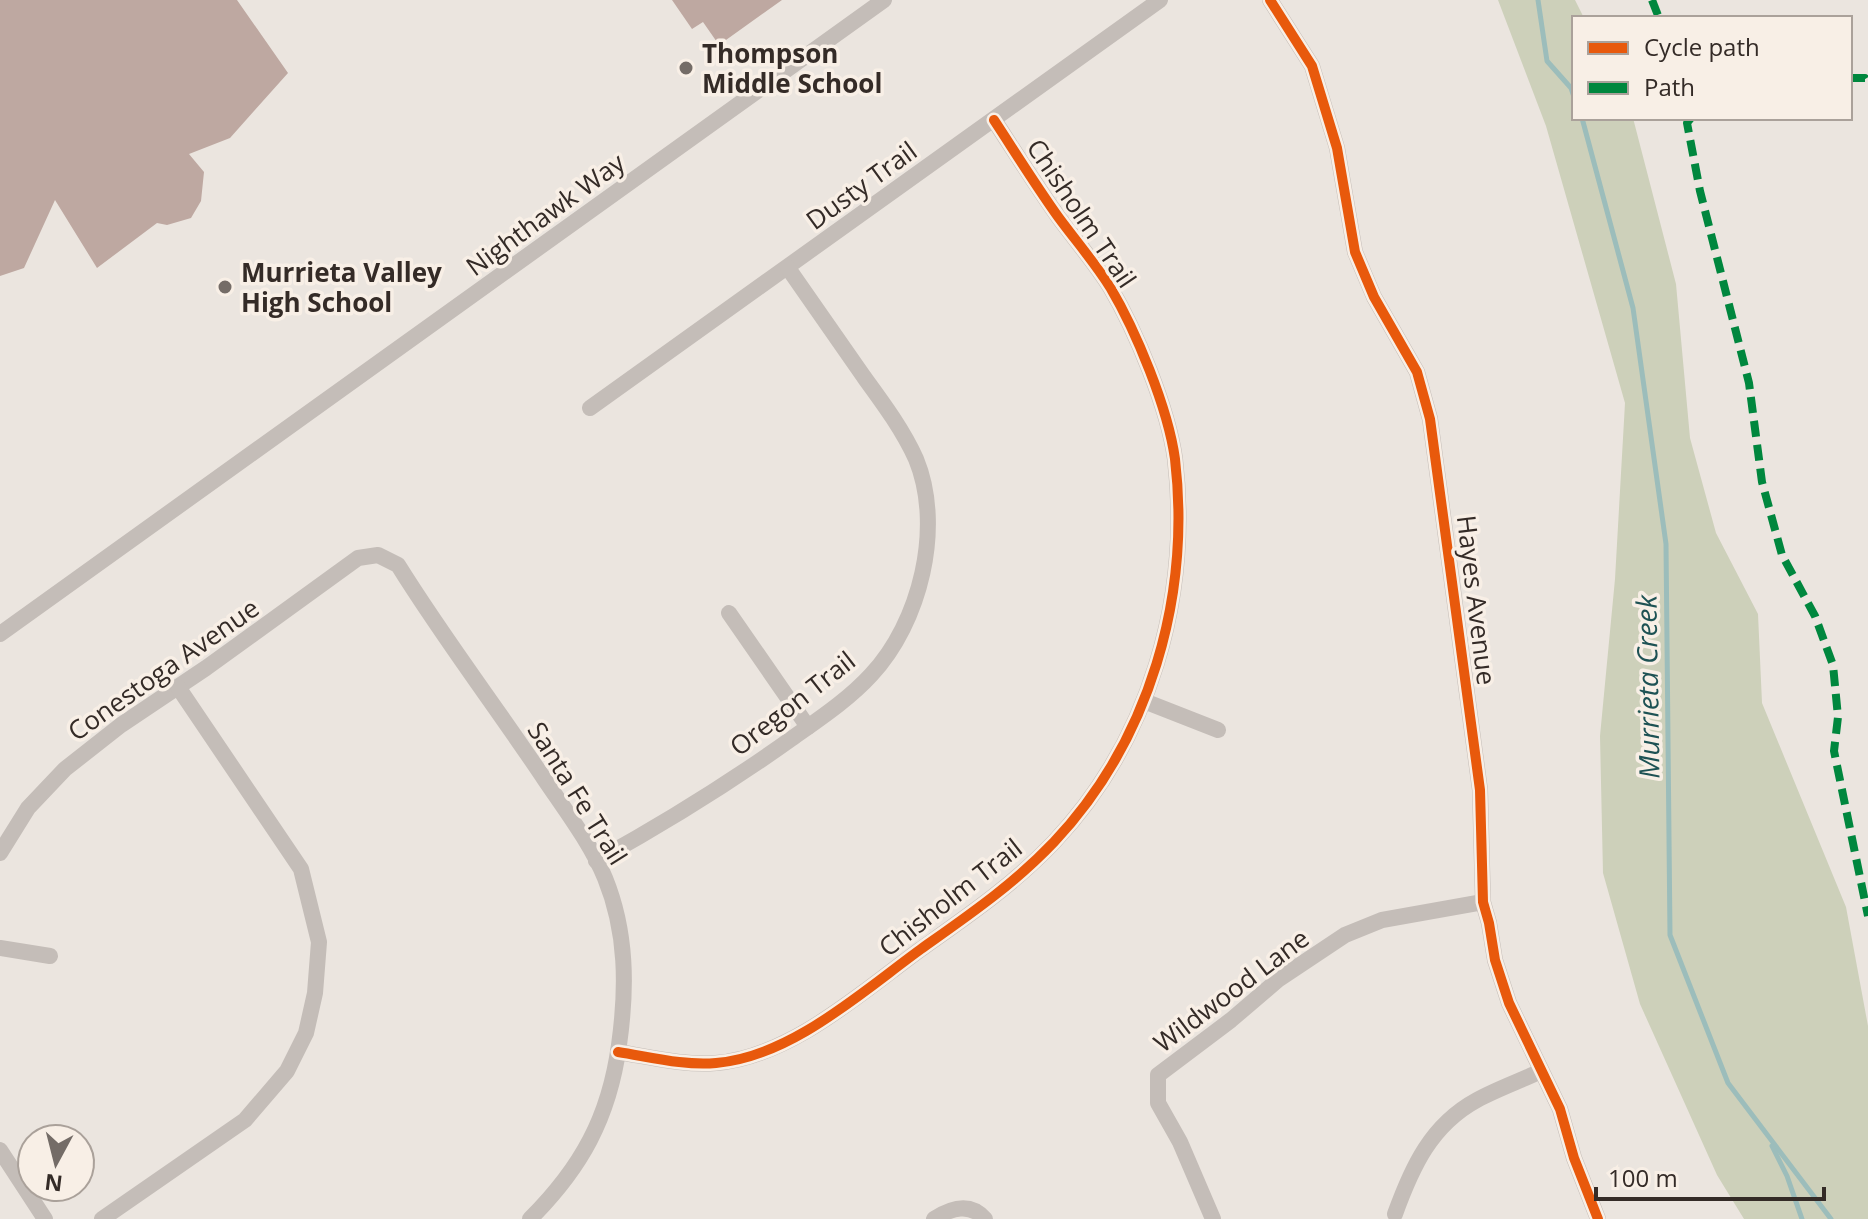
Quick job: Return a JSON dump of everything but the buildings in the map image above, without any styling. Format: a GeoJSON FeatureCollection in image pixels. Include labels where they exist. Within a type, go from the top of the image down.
{"type":"FeatureCollection","features":[{"type":"Feature","properties":{"kind":"street","name":"Nighthawk Way"},"geometry":{"type":"LineString","coordinates":[[0,634],[884,0]]}},
{"type":"Feature","properties":{"kind":"street","name":"Dusty Trail"},"geometry":{"type":"LineString","coordinates":[[590,408],[1160,0]]}},
{"type":"Feature","properties":{"kind":"street","name":"Hayes Avenue"},"geometry":{"type":"LineString","coordinates":[[1270,0],[1300,44],[1322,92],[1337,148],[1355,252],[1374,297],[1417,372],[1430,419],[1480,790],[1483,902],[1495,960],[1509,1003],[1560,1109],[1574,1158],[1598,1219]]}},
{"type":"Feature","properties":{"kind":"street","name":"Chisholm Trail"},"geometry":{"type":"LineString","coordinates":[[618,1052],[716,1063],[756,1054],[790,1040],[829,1015],[1011,884],[1034,862],[1094,793],[1144,701],[1165,637],[1175,580],[1178,514],[1174,456],[1157,392],[1110,287],[1057,216],[994,120]]}},
{"type":"Feature","properties":{"kind":"street","name":"Oregon Trail"},"geometry":{"type":"LineString","coordinates":[[596,861],[679,815],[842,702],[872,674],[900,637],[916,600],[927,551],[927,509],[917,461],[895,421],[788,268]]}},
{"type":"Feature","properties":{"kind":"street","name":"Conestoga Avenue"},"geometry":{"type":"LineString","coordinates":[[0,853],[28,808],[65,769],[121,725],[358,558],[378,555]]}},
{"type":"Feature","properties":{"kind":"street","name":"Santa Fe Trail"},"geometry":{"type":"LineString","coordinates":[[378,555],[398,565],[559,801],[605,877],[617,915],[626,967],[624,1009],[618,1052],[603,1110],[583,1156],[554,1195],[530,1219]]}},
{"type":"Feature","properties":{"kind":"street"},"geometry":{"type":"LineString","coordinates":[[729,613],[808,727]]}},
{"type":"Feature","properties":{"kind":"street"},"geometry":{"type":"LineString","coordinates":[[102,1219],[245,1120],[287,1071],[306,1033],[315,993],[319,942],[301,869],[178,687]]}},
{"type":"Feature","properties":{"kind":"street"},"geometry":{"type":"LineString","coordinates":[[1144,701],[1218,730]]}},
{"type":"Feature","properties":{"kind":"street","name":"Wildwood Lane"},"geometry":{"type":"LineString","coordinates":[[1213,1219],[1180,1142],[1158,1103],[1158,1075],[1279,979],[1345,935],[1382,920],[1483,902]]}},
{"type":"Feature","properties":{"kind":"street"},"geometry":{"type":"LineString","coordinates":[[0,948],[50,956]]}},
{"type":"Feature","properties":{"kind":"street"},"geometry":{"type":"LineString","coordinates":[[1395,1214],[1423,1148],[1442,1126],[1477,1100],[1541,1071]]}},
{"type":"Feature","properties":{"kind":"street"},"geometry":{"type":"LineString","coordinates":[[0,1150],[45,1219]]}},
{"type":"Feature","properties":{"kind":"street"},"geometry":{"type":"LineString","coordinates":[[934,1219],[960,1207],[978,1211],[985,1219]]}},
{"type":"Feature","properties":{"kind":"green space"},"geometry":{"type":"Polygon","coordinates":[[[1498,0],[1575,0],[1583,16],[1572,16],[1572,120],[1634,120],[1676,284],[1690,438],[1716,533],[1758,614],[1762,703],[1846,907],[1868,1026],[1868,1219],[1744,1219],[1717,1175],[1640,1004],[1603,873],[1600,736],[1615,579],[1625,403],[1546,126],[1498,0]]]}},
{"type":"Feature","properties":{"kind":"waterway","name":"Murrieta Creek"},"geometry":{"type":"LineString","coordinates":[[1538,0],[1547,61],[1572,91]]}},
{"type":"Feature","properties":{"kind":"waterway","name":"Murrieta Creek"},"geometry":{"type":"LineString","coordinates":[[1583,120],[1633,308],[1666,544],[1670,935],[1728,1083],[1831,1219]]}},
{"type":"Feature","properties":{"kind":"waterway"},"geometry":{"type":"LineString","coordinates":[[1772,1146],[1787,1176],[1802,1219]]}},
{"type":"Feature","properties":{"kind":"marked path"},"geometry":{"type":"LineString","coordinates":[[1652,0],[1658,16]]}},
{"type":"Feature","properties":{"kind":"marked path"},"geometry":{"type":"LineString","coordinates":[[1852,78],[1865,78],[1868,83]]}},
{"type":"Feature","properties":{"kind":"marked path"},"geometry":{"type":"LineString","coordinates":[[1689,120],[1687,123],[1700,191],[1749,383],[1762,482],[1782,555],[1815,616],[1833,665],[1838,717],[1834,751],[1868,916]]}},
{"type":"Feature","properties":{"kind":"cycle path"},"geometry":{"type":"LineString","coordinates":[[1270,0],[1312,66],[1337,148],[1355,252],[1374,297],[1417,372],[1430,419],[1480,790],[1483,902],[1495,960],[1509,1003],[1560,1109],[1574,1158],[1598,1219]]}},
{"type":"Feature","properties":{"kind":"cycle path"},"geometry":{"type":"LineString","coordinates":[[618,1052],[680,1062],[716,1063],[772,1049],[825,1020],[990,899],[1038,858],[1087,802],[1116,759],[1139,712],[1169,614],[1176,563],[1178,511],[1175,459],[1166,417],[1150,370],[1110,287],[1050,206],[994,120]]}},
{"type":"Feature","properties":{"kind":"place","name":"Thompson Middle School"},"geometry":{"type":"Point","coordinates":[686,68]}},
{"type":"Feature","properties":{"kind":"place","name":"Murrieta Valley High School"},"geometry":{"type":"Point","coordinates":[225,287]}}]}
